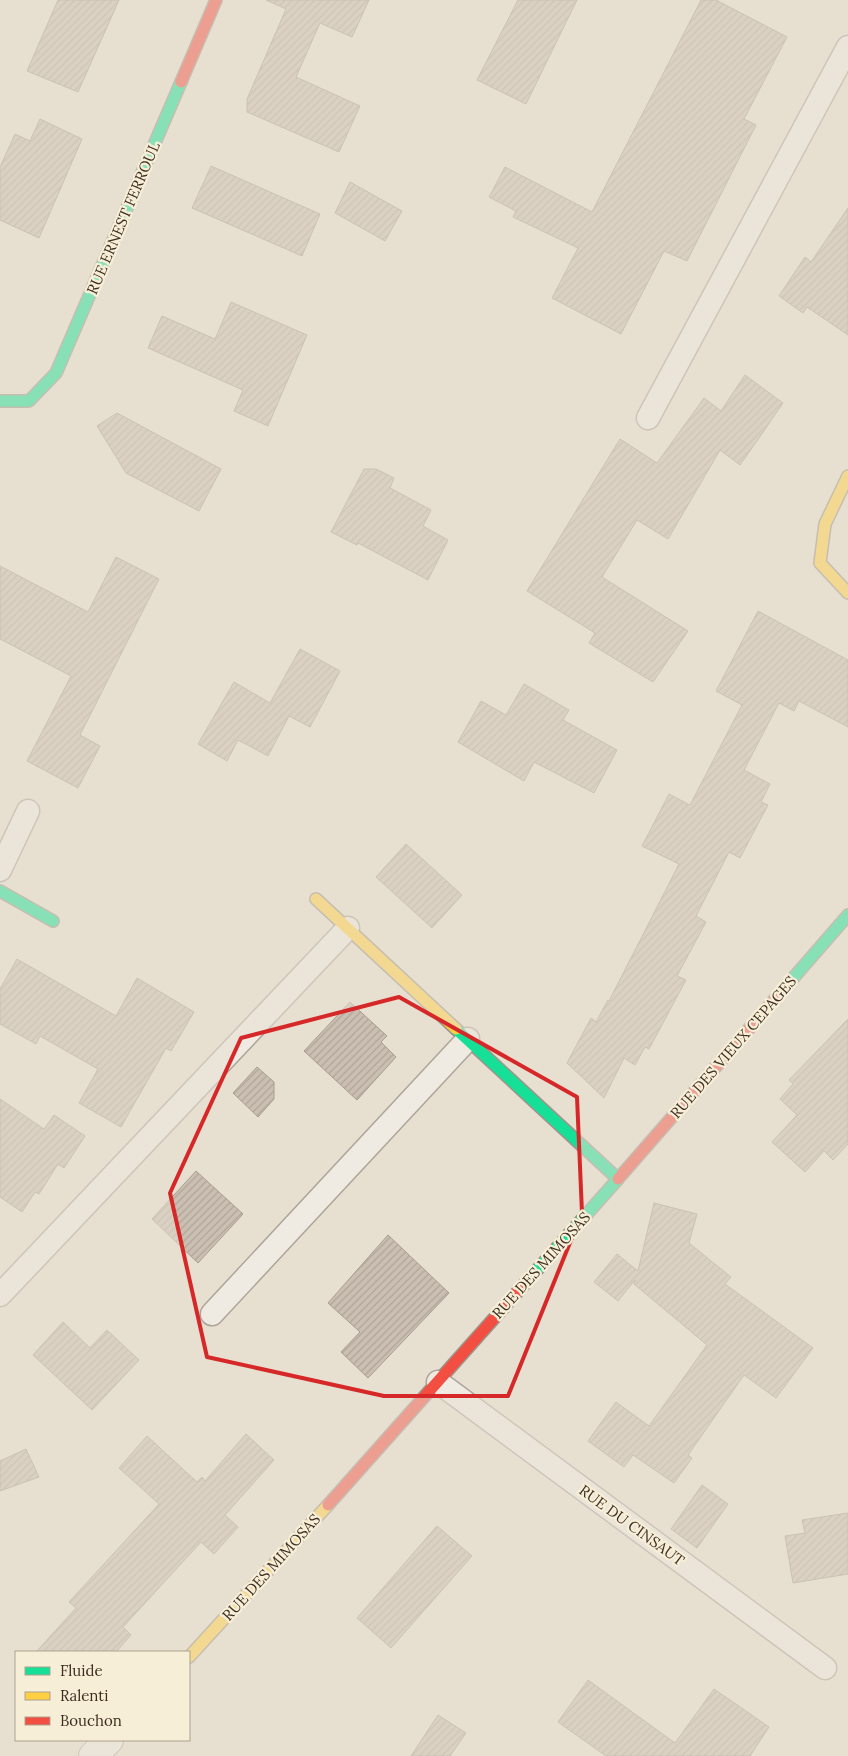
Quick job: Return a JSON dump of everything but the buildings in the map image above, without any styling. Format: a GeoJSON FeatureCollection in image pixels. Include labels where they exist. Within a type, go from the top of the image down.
{"type":"FeatureCollection","features":[{"type":"Feature","properties":{"kind":"street","name":"RUE ERNEST FERROUL"},"geometry":{"type":"LineString","coordinates":[[0,401],[29,401],[56,373],[216,0]]}},
{"type":"Feature","properties":{"kind":"street"},"geometry":{"type":"LineString","coordinates":[[848,476],[825,524],[820,563],[848,594]]}},
{"type":"Feature","properties":{"kind":"street"},"geometry":{"type":"LineString","coordinates":[[0,891],[52,921]]}},
{"type":"Feature","properties":{"kind":"street"},"geometry":{"type":"LineString","coordinates":[[316,899],[618,1180]]}},
{"type":"Feature","properties":{"kind":"street","name":"RUE DES VIEUX CEPAGES"},"geometry":{"type":"LineString","coordinates":[[618,1180],[848,916]]}},
{"type":"Feature","properties":{"kind":"street","name":"RUE DES MIMOSAS"},"geometry":{"type":"LineString","coordinates":[[190,1656],[232,1612],[618,1180]]}},
{"type":"Feature","properties":{"kind":"street"},"geometry":{"type":"LineString","coordinates":[[93,1756],[108,1741]]}},
{"type":"Feature","properties":{"kind":"lane"},"geometry":{"type":"LineString","coordinates":[[648,418],[848,47]]}},
{"type":"Feature","properties":{"kind":"lane"},"geometry":{"type":"LineString","coordinates":[[0,870],[28,811]]}},
{"type":"Feature","properties":{"kind":"lane"},"geometry":{"type":"LineString","coordinates":[[0,1295],[348,928]]}},
{"type":"Feature","properties":{"kind":"lane"},"geometry":{"type":"LineString","coordinates":[[212,1314],[468,1039]]}},
{"type":"Feature","properties":{"kind":"lane","name":"RUE DU CINSAUT"},"geometry":{"type":"LineString","coordinates":[[438,1382],[825,1668]]}},
{"type":"Feature","properties":{"kind":"highlighted area"},"geometry":{"type":"Polygon","coordinates":[[[399,997],[577,1097],[582,1213],[508,1396],[384,1396],[207,1357],[170,1193],[241,1038],[399,997]]]}},
{"type":"Feature","properties":{"kind":"traffic: fast"},"geometry":{"type":"LineString","coordinates":[[0,401],[29,401],[56,373],[181,82]]}},
{"type":"Feature","properties":{"kind":"traffic: fast"},"geometry":{"type":"LineString","coordinates":[[0,891],[53,921]]}},
{"type":"Feature","properties":{"kind":"traffic: fast"},"geometry":{"type":"LineString","coordinates":[[775,999],[848,915]]}},
{"type":"Feature","properties":{"kind":"traffic: fast"},"geometry":{"type":"LineString","coordinates":[[456,1029],[618,1179],[521,1288]]}},
{"type":"Feature","properties":{"kind":"traffic: slow"},"geometry":{"type":"LineString","coordinates":[[848,476],[825,524],[820,563],[848,593]]}},
{"type":"Feature","properties":{"kind":"traffic: slow"},"geometry":{"type":"LineString","coordinates":[[316,899],[456,1029]]}},
{"type":"Feature","properties":{"kind":"traffic: slow"},"geometry":{"type":"LineString","coordinates":[[190,1656],[328,1505]]}},
{"type":"Feature","properties":{"kind":"traffic: jam"},"geometry":{"type":"LineString","coordinates":[[181,82],[216,0]]}},
{"type":"Feature","properties":{"kind":"traffic: jam"},"geometry":{"type":"LineString","coordinates":[[618,1179],[775,999]]}},
{"type":"Feature","properties":{"kind":"traffic: jam"},"geometry":{"type":"LineString","coordinates":[[328,1505],[521,1288]]}}]}
